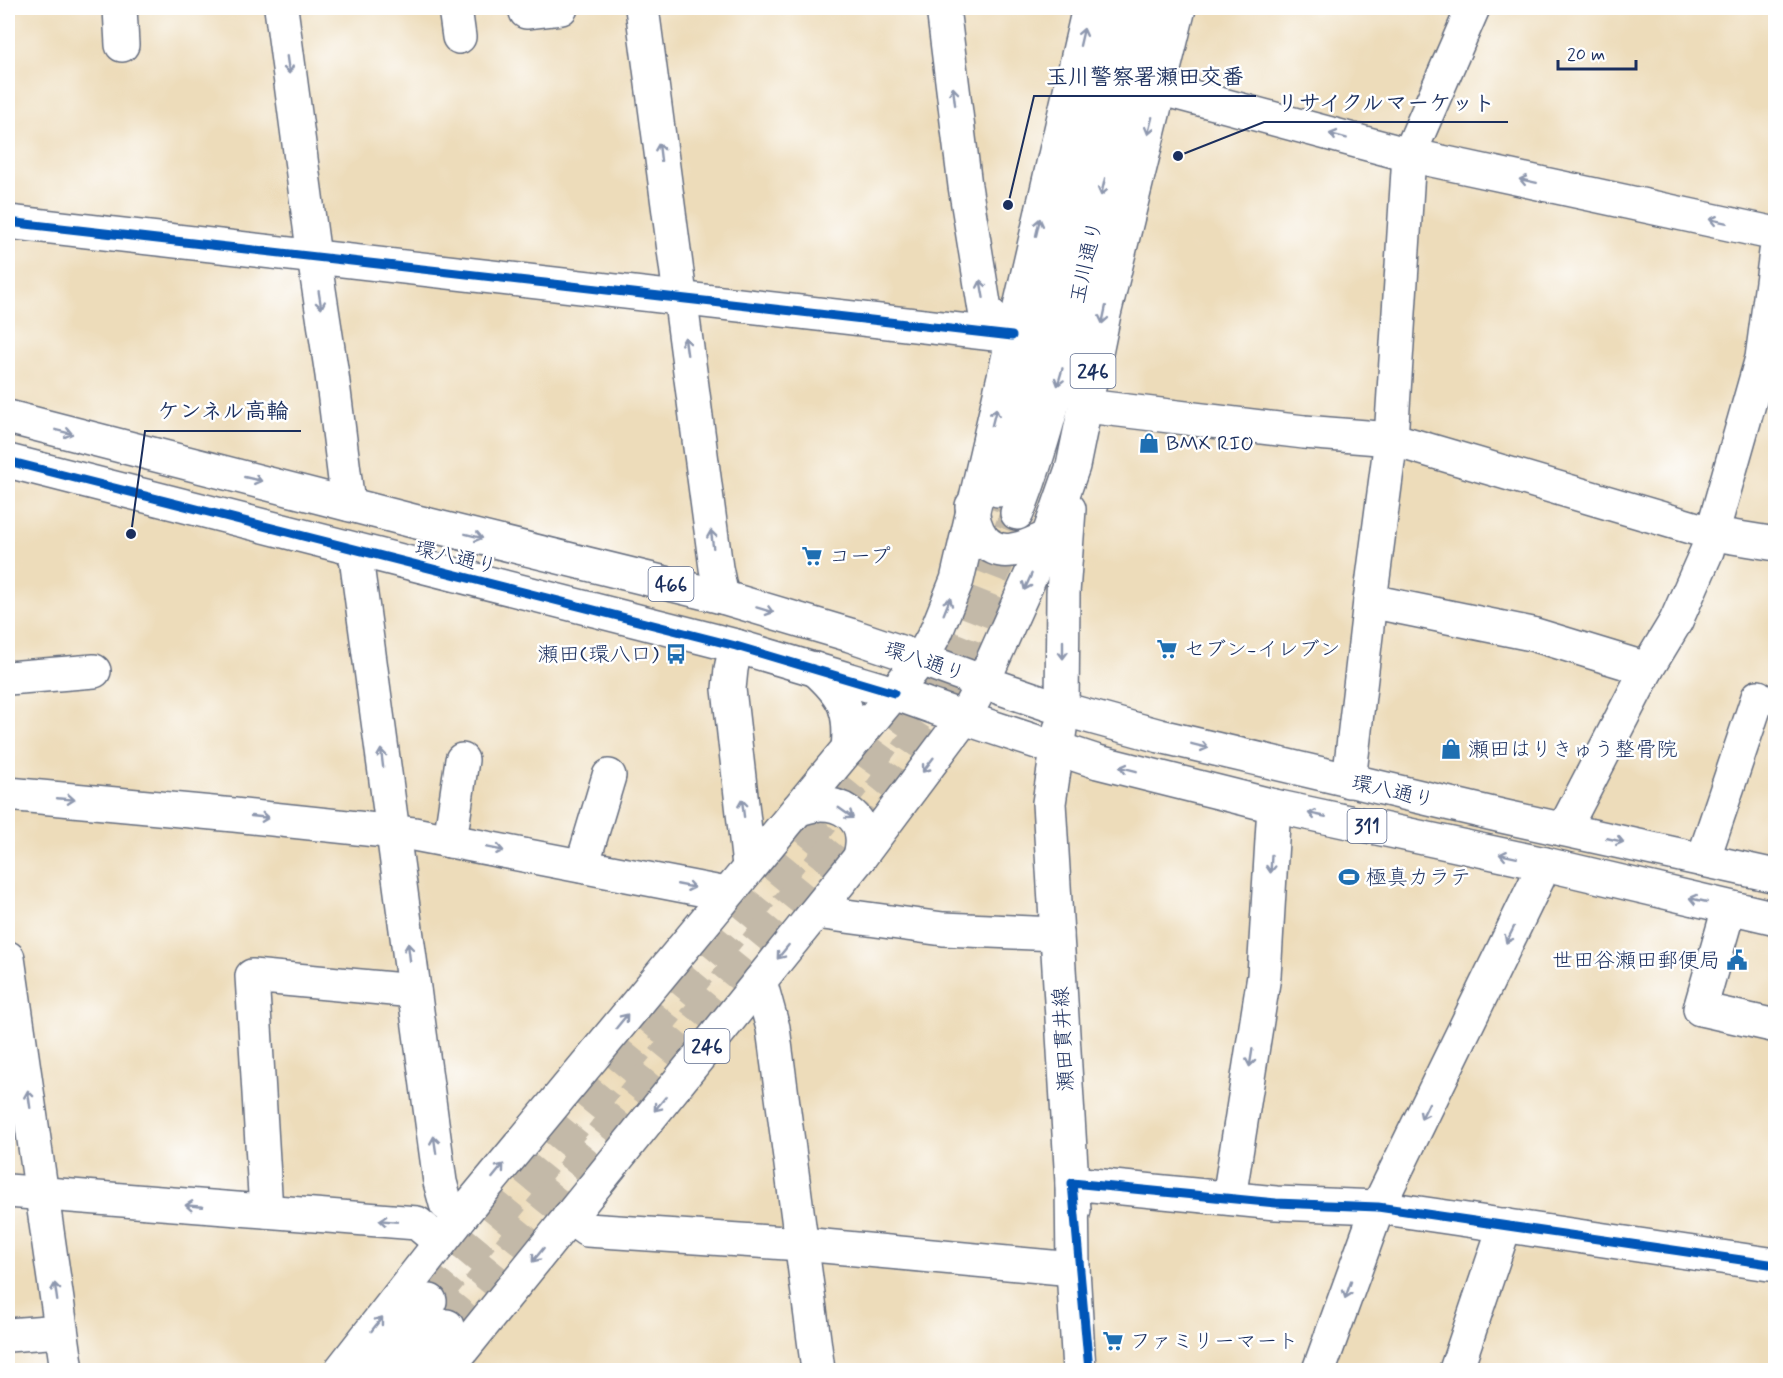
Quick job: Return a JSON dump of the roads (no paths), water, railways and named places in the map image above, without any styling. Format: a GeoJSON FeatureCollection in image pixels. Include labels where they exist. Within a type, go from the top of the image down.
{"type":"FeatureCollection","features":[{"type":"Feature","properties":{"kind":"main road"},"geometry":{"type":"LineString","coordinates":[[120,8],[122,45]]}},
{"type":"Feature","properties":{"kind":"main road"},"geometry":{"type":"LineString","coordinates":[[281,8],[348,504]]}},
{"type":"Feature","properties":{"kind":"main road"},"geometry":{"type":"LineString","coordinates":[[526,12],[561,8]]}},
{"type":"Feature","properties":{"kind":"main road"},"geometry":{"type":"LineString","coordinates":[[642,8],[679,298],[716,568],[722,597]]}},
{"type":"Feature","properties":{"kind":"main road"},"geometry":{"type":"LineString","coordinates":[[943,8],[964,186],[986,310],[1012,336]]}},
{"type":"Feature","properties":{"kind":"main road","name":"246"},"geometry":{"type":"LineString","coordinates":[[341,1371],[462,1215],[894,693],[921,658],[936,632],[957,580],[994,508],[1012,336],[1089,8]]}},
{"type":"Feature","properties":{"kind":"main road","name":"玉川通り"},"geometry":{"type":"LineString","coordinates":[[994,508],[1118,8]]}},
{"type":"Feature","properties":{"kind":"main road","name":"玉川通り"},"geometry":{"type":"LineString","coordinates":[[994,508],[1027,488],[1062,371],[1110,155],[1146,8]]}},
{"type":"Feature","properties":{"kind":"main road","name":"246"},"geometry":{"type":"LineString","coordinates":[[446,1371],[860,857],[964,718],[983,682],[1048,537],[1073,466],[1104,314],[1179,8]]}},
{"type":"Feature","properties":{"kind":"main road"},"geometry":{"type":"LineString","coordinates":[[1349,781],[1391,439],[1409,155],[1473,8]]}},
{"type":"Feature","properties":{"kind":"main road"},"geometry":{"type":"LineString","coordinates":[[1159,88],[1409,155],[1776,234]]}},
{"type":"Feature","properties":{"kind":"main road"},"geometry":{"type":"LineString","coordinates":[[8,222],[1012,336]]}},
{"type":"Feature","properties":{"kind":"main road"},"geometry":{"type":"LineString","coordinates":[[1564,829],[1647,669],[1676,621],[1714,534],[1754,391],[1770,343],[1776,252]]}},
{"type":"Feature","properties":{"kind":"main road"},"geometry":{"type":"LineString","coordinates":[[1086,406],[1304,432],[1391,439],[1714,534],[1776,544]]}},
{"type":"Feature","properties":{"kind":"main road","name":"環八通り"},"geometry":{"type":"LineString","coordinates":[[8,417],[722,597],[921,658],[1062,710],[1160,736],[1506,817],[1776,876]]}},
{"type":"Feature","properties":{"kind":"main road","name":"環八通り"},"geometry":{"type":"LineString","coordinates":[[8,461],[736,646],[894,693],[1098,762],[1274,806],[1545,864],[1776,918]]}},
{"type":"Feature","properties":{"kind":"main road","name":"瀬田貫井線"},"geometry":{"type":"LineString","coordinates":[[1073,466],[1063,593],[1062,710],[1048,803],[1072,1183],[1073,1269],[1079,1371]]}},
{"type":"Feature","properties":{"kind":"main road"},"geometry":{"type":"LineString","coordinates":[[994,508],[973,519],[984,542],[996,549],[1010,551],[1048,537]]}},
{"type":"Feature","properties":{"kind":"main road"},"geometry":{"type":"LineString","coordinates":[[355,550],[440,1182],[446,1204],[462,1215]]}},
{"type":"Feature","properties":{"kind":"main road"},"geometry":{"type":"LineString","coordinates":[[1370,601],[1532,634],[1647,669]]}},
{"type":"Feature","properties":{"kind":"main road"},"geometry":{"type":"LineString","coordinates":[[736,646],[729,689],[749,866]]}},
{"type":"Feature","properties":{"kind":"main road"},"geometry":{"type":"LineString","coordinates":[[815,669],[833,685],[845,705],[850,726],[848,749]]}},
{"type":"Feature","properties":{"kind":"main road"},"geometry":{"type":"LineString","coordinates":[[8,678],[94,671]]}},
{"type":"Feature","properties":{"kind":"main road"},"geometry":{"type":"LineString","coordinates":[[1703,860],[1758,698]]}},
{"type":"Feature","properties":{"kind":"main road"},"geometry":{"type":"LineString","coordinates":[[450,841],[462,760]]}},
{"type":"Feature","properties":{"kind":"main road"},"geometry":{"type":"LineString","coordinates":[[582,866],[609,776]]}},
{"type":"Feature","properties":{"kind":"main road"},"geometry":{"type":"LineString","coordinates":[[8,794],[392,831],[726,894]]}},
{"type":"Feature","properties":{"kind":"main road"},"geometry":{"type":"LineString","coordinates":[[798,809],[820,804],[837,806],[849,812],[860,825],[862,838],[860,857]]}},
{"type":"Feature","properties":{"kind":"main road"},"geometry":{"type":"LineString","coordinates":[[1229,1198],[1264,976],[1274,806]]}},
{"type":"Feature","properties":{"kind":"main road"},"geometry":{"type":"LineString","coordinates":[[1318,1371],[1378,1207],[1545,864]]}},
{"type":"Feature","properties":{"kind":"main road"},"geometry":{"type":"LineString","coordinates":[[1729,908],[1700,1009],[1776,1026]]}},
{"type":"Feature","properties":{"kind":"main road"},"geometry":{"type":"LineString","coordinates":[[816,912],[943,929],[1057,934]]}},
{"type":"Feature","properties":{"kind":"main road"},"geometry":{"type":"LineString","coordinates":[[8,958],[67,1371]]}},
{"type":"Feature","properties":{"kind":"main road"},"geometry":{"type":"LineString","coordinates":[[266,1211],[252,976],[414,991]]}},
{"type":"Feature","properties":{"kind":"main road"},"geometry":{"type":"LineString","coordinates":[[760,981],[773,1028],[818,1371]]}},
{"type":"Feature","properties":{"kind":"main road"},"geometry":{"type":"LineString","coordinates":[[1089,1371],[1072,1183],[1276,1203],[1378,1207],[1776,1265]]}},
{"type":"Feature","properties":{"kind":"main road"},"geometry":{"type":"LineString","coordinates":[[8,1191],[417,1223],[440,1242]]}},
{"type":"Feature","properties":{"kind":"main road"},"geometry":{"type":"LineString","coordinates":[[569,1217],[586,1230],[802,1245],[1073,1269]]}},
{"type":"Feature","properties":{"kind":"main road"},"geometry":{"type":"LineString","coordinates":[[1456,1371],[1505,1225]]}},
{"type":"Feature","properties":{"kind":"main road"},"geometry":{"type":"LineString","coordinates":[[373,1371],[438,1314],[412,1371]]}},
{"type":"Feature","properties":{"kind":"main road"},"geometry":{"type":"LineString","coordinates":[[8,1335],[61,1331]]}},
{"type":"Feature","properties":{"kind":"tunnel"},"geometry":{"type":"LineString","coordinates":[[974,555],[992,505]]}},
{"type":"Feature","properties":{"kind":"tunnel"},"geometry":{"type":"LineString","coordinates":[[447,1326],[882,789],[926,724],[964,647],[1017,513]]}},
{"type":"Feature","properties":{"kind":"tunnel"},"geometry":{"type":"LineString","coordinates":[[430,1301],[861,774],[900,719],[923,674]]}},
{"type":"Feature","properties":{"kind":"place","name":"リサイクルマーケット"},"geometry":{"type":"Point","coordinates":[1178,156]}},
{"type":"Feature","properties":{"kind":"place","name":"玉川警察署瀬田交番"},"geometry":{"type":"Point","coordinates":[1008,205]}},
{"type":"Feature","properties":{"kind":"place","name":"BMX RIO"},"geometry":{"type":"Point","coordinates":[1149,443]}},
{"type":"Feature","properties":{"kind":"place","name":"ケンネル高輪"},"geometry":{"type":"Point","coordinates":[131,534]}},
{"type":"Feature","properties":{"kind":"place","name":"コープ"},"geometry":{"type":"Point","coordinates":[812,556]}},
{"type":"Feature","properties":{"kind":"place","name":"セブン-イレブン"},"geometry":{"type":"Point","coordinates":[1167,649]}},
{"type":"Feature","properties":{"kind":"place","name":"瀬田(環八口)"},"geometry":{"type":"Point","coordinates":[676,654]}},
{"type":"Feature","properties":{"kind":"place","name":"瀬田はりきゅう整骨院"},"geometry":{"type":"Point","coordinates":[1451,749]}},
{"type":"Feature","properties":{"kind":"place","name":"極真カラテ"},"geometry":{"type":"Point","coordinates":[1349,877]}},
{"type":"Feature","properties":{"kind":"place","name":"世田谷瀬田郵便局"},"geometry":{"type":"Point","coordinates":[1737,960]}},
{"type":"Feature","properties":{"kind":"place","name":"ファミリーマート"},"geometry":{"type":"Point","coordinates":[1113,1341]}}]}
